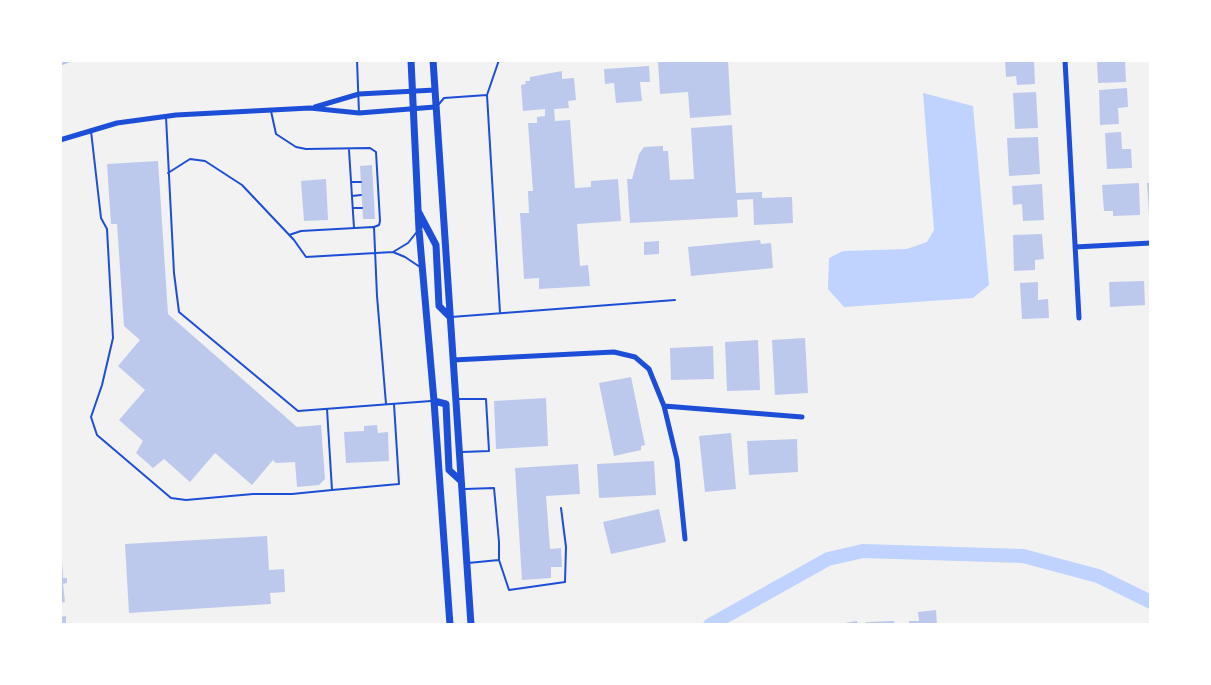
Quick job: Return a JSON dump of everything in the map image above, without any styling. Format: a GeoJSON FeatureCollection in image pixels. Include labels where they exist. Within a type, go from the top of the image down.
{"type":"FeatureCollection","features":[{"type":"Feature","properties":{"kind":"street"},"geometry":{"type":"LineString","coordinates":[[411,60],[417,209],[450,625]]}},
{"type":"Feature","properties":{"kind":"street"},"geometry":{"type":"LineString","coordinates":[[434,60],[435,108],[471,625]]}},
{"type":"Feature","properties":{"kind":"street"},"geometry":{"type":"LineString","coordinates":[[1065,60],[1079,318]]}},
{"type":"Feature","properties":{"kind":"street"},"geometry":{"type":"LineString","coordinates":[[310,108],[359,94],[435,90]]}},
{"type":"Feature","properties":{"kind":"street"},"geometry":{"type":"LineString","coordinates":[[60,140],[117,123],[165,116],[310,108],[359,113],[435,108]]}},
{"type":"Feature","properties":{"kind":"street"},"geometry":{"type":"LineString","coordinates":[[417,209],[436,245],[439,306],[450,317]]}},
{"type":"Feature","properties":{"kind":"street"},"geometry":{"type":"LineString","coordinates":[[1075,247],[1151,243]]}},
{"type":"Feature","properties":{"kind":"street"},"geometry":{"type":"LineString","coordinates":[[453,360],[614,352],[635,357],[649,369],[664,406],[677,460],[685,539]]}},
{"type":"Feature","properties":{"kind":"street"},"geometry":{"type":"LineString","coordinates":[[434,401],[446,404],[449,470],[462,485]]}},
{"type":"Feature","properties":{"kind":"street"},"geometry":{"type":"LineString","coordinates":[[664,406],[802,417]]}},
{"type":"Feature","properties":{"kind":"lane"},"geometry":{"type":"LineString","coordinates":[[357,60],[359,113]]}},
{"type":"Feature","properties":{"kind":"lane"},"geometry":{"type":"LineString","coordinates":[[499,60],[487,95],[500,313]]}},
{"type":"Feature","properties":{"kind":"lane"},"geometry":{"type":"LineString","coordinates":[[435,90],[444,98]]}},
{"type":"Feature","properties":{"kind":"lane"},"geometry":{"type":"LineString","coordinates":[[435,108],[444,98],[487,95]]}},
{"type":"Feature","properties":{"kind":"lane"},"geometry":{"type":"LineString","coordinates":[[271,110],[276,134],[285,142],[306,150],[374,148],[376,152],[379,225],[301,231],[289,235]]}},
{"type":"Feature","properties":{"kind":"lane"},"geometry":{"type":"LineString","coordinates":[[165,116],[174,273],[179,312],[298,411],[434,401]]}},
{"type":"Feature","properties":{"kind":"lane"},"geometry":{"type":"LineString","coordinates":[[90,130],[101,218],[107,229],[113,338],[102,385],[91,417],[97,435],[171,498],[186,500],[253,494],[292,494],[399,484],[394,404]]}},
{"type":"Feature","properties":{"kind":"lane"},"geometry":{"type":"LineString","coordinates":[[348,148],[354,228]]}},
{"type":"Feature","properties":{"kind":"lane"},"geometry":{"type":"LineString","coordinates":[[168,173],[190,159],[205,161],[242,185],[289,235],[306,257],[393,252],[408,243],[419,230]]}},
{"type":"Feature","properties":{"kind":"lane"},"geometry":{"type":"LineString","coordinates":[[373,181],[378,181]]}},
{"type":"Feature","properties":{"kind":"lane"},"geometry":{"type":"LineString","coordinates":[[351,182],[361,182]]}},
{"type":"Feature","properties":{"kind":"lane"},"geometry":{"type":"LineString","coordinates":[[374,194],[379,194]]}},
{"type":"Feature","properties":{"kind":"lane"},"geometry":{"type":"LineString","coordinates":[[352,196],[362,195]]}},
{"type":"Feature","properties":{"kind":"lane"},"geometry":{"type":"LineString","coordinates":[[353,208],[362,208]]}},
{"type":"Feature","properties":{"kind":"lane"},"geometry":{"type":"LineString","coordinates":[[374,227],[377,296],[387,404]]}},
{"type":"Feature","properties":{"kind":"lane"},"geometry":{"type":"LineString","coordinates":[[393,252],[415,262],[422,269]]}},
{"type":"Feature","properties":{"kind":"lane"},"geometry":{"type":"LineString","coordinates":[[450,317],[675,300]]}},
{"type":"Feature","properties":{"kind":"lane"},"geometry":{"type":"LineString","coordinates":[[456,399],[486,399],[489,451],[459,453]]}},
{"type":"Feature","properties":{"kind":"lane"},"geometry":{"type":"LineString","coordinates":[[327,409],[332,490]]}},
{"type":"Feature","properties":{"kind":"lane"},"geometry":{"type":"LineString","coordinates":[[462,485],[494,488],[499,560],[509,590],[565,582],[566,547],[561,508]]}},
{"type":"Feature","properties":{"kind":"lane"},"geometry":{"type":"LineString","coordinates":[[467,563],[499,560]]}},
{"type":"Feature","properties":{"kind":"water"},"geometry":{"type":"Polygon","coordinates":[[[923,93],[973,106],[989,285],[973,298],[844,307],[828,289],[829,258],[843,251],[907,249],[927,242],[934,230],[923,93]]]}},
{"type":"Feature","properties":{"kind":"building"},"geometry":{"type":"Polygon","coordinates":[[[60,60],[76,60],[60,66],[60,60]]]}},
{"type":"Feature","properties":{"kind":"building"},"geometry":{"type":"Polygon","coordinates":[[[728,60],[731,115],[690,118],[688,92],[660,94],[658,62],[728,60]]]}},
{"type":"Feature","properties":{"kind":"building"},"geometry":{"type":"Polygon","coordinates":[[[1005,60],[1034,60],[1035,84],[1017,85],[1016,76],[1006,77],[1005,60]]]}},
{"type":"Feature","properties":{"kind":"building"},"geometry":{"type":"Polygon","coordinates":[[[1097,60],[1125,60],[1126,82],[1098,83],[1097,60]]]}},
{"type":"Feature","properties":{"kind":"building"},"geometry":{"type":"Polygon","coordinates":[[[649,66],[650,82],[640,82],[642,101],[616,103],[614,83],[605,84],[604,69],[649,66]]]}},
{"type":"Feature","properties":{"kind":"building"},"geometry":{"type":"Polygon","coordinates":[[[562,71],[562,79],[574,78],[576,100],[568,101],[569,108],[554,109],[555,121],[570,120],[575,188],[591,187],[591,181],[618,179],[621,221],[577,224],[580,266],[588,265],[590,286],[539,289],[539,278],[524,279],[520,213],[529,213],[528,191],[533,191],[528,123],[537,123],[537,117],[545,116],[545,109],[523,111],[521,85],[526,84],[525,81],[530,81],[530,77],[562,71]]]}},
{"type":"Feature","properties":{"kind":"building"},"geometry":{"type":"Polygon","coordinates":[[[1127,88],[1128,107],[1118,108],[1119,124],[1100,125],[1099,90],[1127,88]]]}},
{"type":"Feature","properties":{"kind":"building"},"geometry":{"type":"Polygon","coordinates":[[[1036,92],[1038,128],[1015,129],[1013,93],[1036,92]]]}},
{"type":"Feature","properties":{"kind":"building"},"geometry":{"type":"Polygon","coordinates":[[[732,125],[736,193],[762,192],[762,198],[792,197],[793,223],[754,225],[753,199],[737,200],[738,217],[630,223],[627,179],[632,179],[639,154],[644,147],[663,146],[663,151],[668,151],[670,180],[694,179],[691,128],[732,125]]]}},
{"type":"Feature","properties":{"kind":"building"},"geometry":{"type":"Polygon","coordinates":[[[1121,132],[1122,149],[1131,149],[1132,168],[1107,169],[1105,133],[1121,132]]]}},
{"type":"Feature","properties":{"kind":"building"},"geometry":{"type":"Polygon","coordinates":[[[1038,137],[1040,174],[1009,176],[1007,138],[1038,137]]]}},
{"type":"Feature","properties":{"kind":"building"},"geometry":{"type":"Polygon","coordinates":[[[158,161],[168,314],[297,427],[321,425],[325,479],[319,485],[297,487],[295,462],[276,463],[273,460],[252,485],[215,453],[190,482],[164,459],[153,468],[136,453],[143,441],[119,420],[145,390],[118,366],[140,340],[124,326],[117,224],[111,224],[107,164],[158,161]]]}},
{"type":"Feature","properties":{"kind":"building"},"geometry":{"type":"Polygon","coordinates":[[[372,165],[375,219],[363,219],[360,166],[372,165]]]}},
{"type":"Feature","properties":{"kind":"building"},"geometry":{"type":"Polygon","coordinates":[[[326,179],[328,220],[304,221],[301,181],[326,179]]]}},
{"type":"Feature","properties":{"kind":"building"},"geometry":{"type":"Polygon","coordinates":[[[1139,183],[1140,215],[1113,216],[1113,211],[1104,211],[1102,185],[1139,183]]]}},
{"type":"Feature","properties":{"kind":"building"},"geometry":{"type":"Polygon","coordinates":[[[1147,183],[1151,183],[1151,213],[1149,214],[1147,183]]]}},
{"type":"Feature","properties":{"kind":"building"},"geometry":{"type":"Polygon","coordinates":[[[1042,184],[1044,220],[1023,221],[1022,204],[1013,205],[1012,186],[1042,184]]]}},
{"type":"Feature","properties":{"kind":"building"},"geometry":{"type":"Polygon","coordinates":[[[1042,234],[1044,259],[1035,260],[1035,270],[1014,271],[1013,235],[1042,234]]]}},
{"type":"Feature","properties":{"kind":"building"},"geometry":{"type":"Polygon","coordinates":[[[760,240],[761,244],[771,243],[773,268],[691,276],[688,247],[760,240]]]}},
{"type":"Feature","properties":{"kind":"building"},"geometry":{"type":"Polygon","coordinates":[[[659,241],[659,254],[644,255],[644,242],[659,241]]]}},
{"type":"Feature","properties":{"kind":"building"},"geometry":{"type":"Polygon","coordinates":[[[1144,281],[1145,305],[1110,307],[1109,282],[1144,281]]]}},
{"type":"Feature","properties":{"kind":"building"},"geometry":{"type":"Polygon","coordinates":[[[1038,282],[1038,300],[1048,299],[1049,318],[1022,319],[1020,283],[1038,282]]]}},
{"type":"Feature","properties":{"kind":"building"},"geometry":{"type":"Polygon","coordinates":[[[805,338],[808,393],[775,395],[772,340],[805,338]]]}},
{"type":"Feature","properties":{"kind":"building"},"geometry":{"type":"Polygon","coordinates":[[[758,340],[760,390],[727,391],[725,342],[758,340]]]}},
{"type":"Feature","properties":{"kind":"building"},"geometry":{"type":"Polygon","coordinates":[[[713,346],[714,379],[671,380],[670,348],[713,346]]]}},
{"type":"Feature","properties":{"kind":"building"},"geometry":{"type":"Polygon","coordinates":[[[631,377],[645,445],[641,446],[641,450],[614,456],[599,383],[631,377]]]}},
{"type":"Feature","properties":{"kind":"building"},"geometry":{"type":"Polygon","coordinates":[[[546,398],[548,446],[496,449],[494,401],[546,398]]]}},
{"type":"Feature","properties":{"kind":"building"},"geometry":{"type":"Polygon","coordinates":[[[377,425],[378,433],[388,432],[389,461],[346,463],[344,432],[364,431],[364,426],[377,425]]]}},
{"type":"Feature","properties":{"kind":"building"},"geometry":{"type":"Polygon","coordinates":[[[731,433],[736,489],[705,492],[699,436],[731,433]]]}},
{"type":"Feature","properties":{"kind":"building"},"geometry":{"type":"Polygon","coordinates":[[[797,439],[798,472],[749,475],[747,441],[797,439]]]}},
{"type":"Feature","properties":{"kind":"building"},"geometry":{"type":"Polygon","coordinates":[[[654,461],[656,495],[599,498],[597,464],[654,461]]]}},
{"type":"Feature","properties":{"kind":"building"},"geometry":{"type":"Polygon","coordinates":[[[578,464],[580,494],[546,496],[550,549],[561,548],[562,567],[551,567],[551,578],[522,580],[515,468],[578,464]]]}},
{"type":"Feature","properties":{"kind":"building"},"geometry":{"type":"Polygon","coordinates":[[[659,509],[666,542],[611,554],[603,522],[659,509]]]}},
{"type":"Feature","properties":{"kind":"building"},"geometry":{"type":"Polygon","coordinates":[[[267,536],[269,570],[284,569],[285,592],[270,593],[271,604],[129,613],[125,544],[267,536]]]}},
{"type":"Feature","properties":{"kind":"building"},"geometry":{"type":"Polygon","coordinates":[[[60,560],[62,560],[63,578],[67,578],[67,583],[63,584],[65,602],[60,603],[60,560]]]}},
{"type":"Feature","properties":{"kind":"building"},"geometry":{"type":"Polygon","coordinates":[[[936,610],[937,625],[909,625],[909,621],[919,621],[918,612],[936,610]]]}},
{"type":"Feature","properties":{"kind":"building"},"geometry":{"type":"Polygon","coordinates":[[[66,616],[66,625],[60,625],[60,617],[66,616]]]}},
{"type":"Feature","properties":{"kind":"building"},"geometry":{"type":"Polygon","coordinates":[[[857,621],[858,625],[838,625],[838,624],[857,621]]]}},
{"type":"Feature","properties":{"kind":"building"},"geometry":{"type":"Polygon","coordinates":[[[894,621],[894,625],[866,625],[866,622],[894,621]]]}},
{"type":"Feature","properties":{"kind":"waterway"},"geometry":{"type":"LineString","coordinates":[[710,625],[828,559],[863,551],[1023,556],[1098,576],[1151,602]]}}]}
